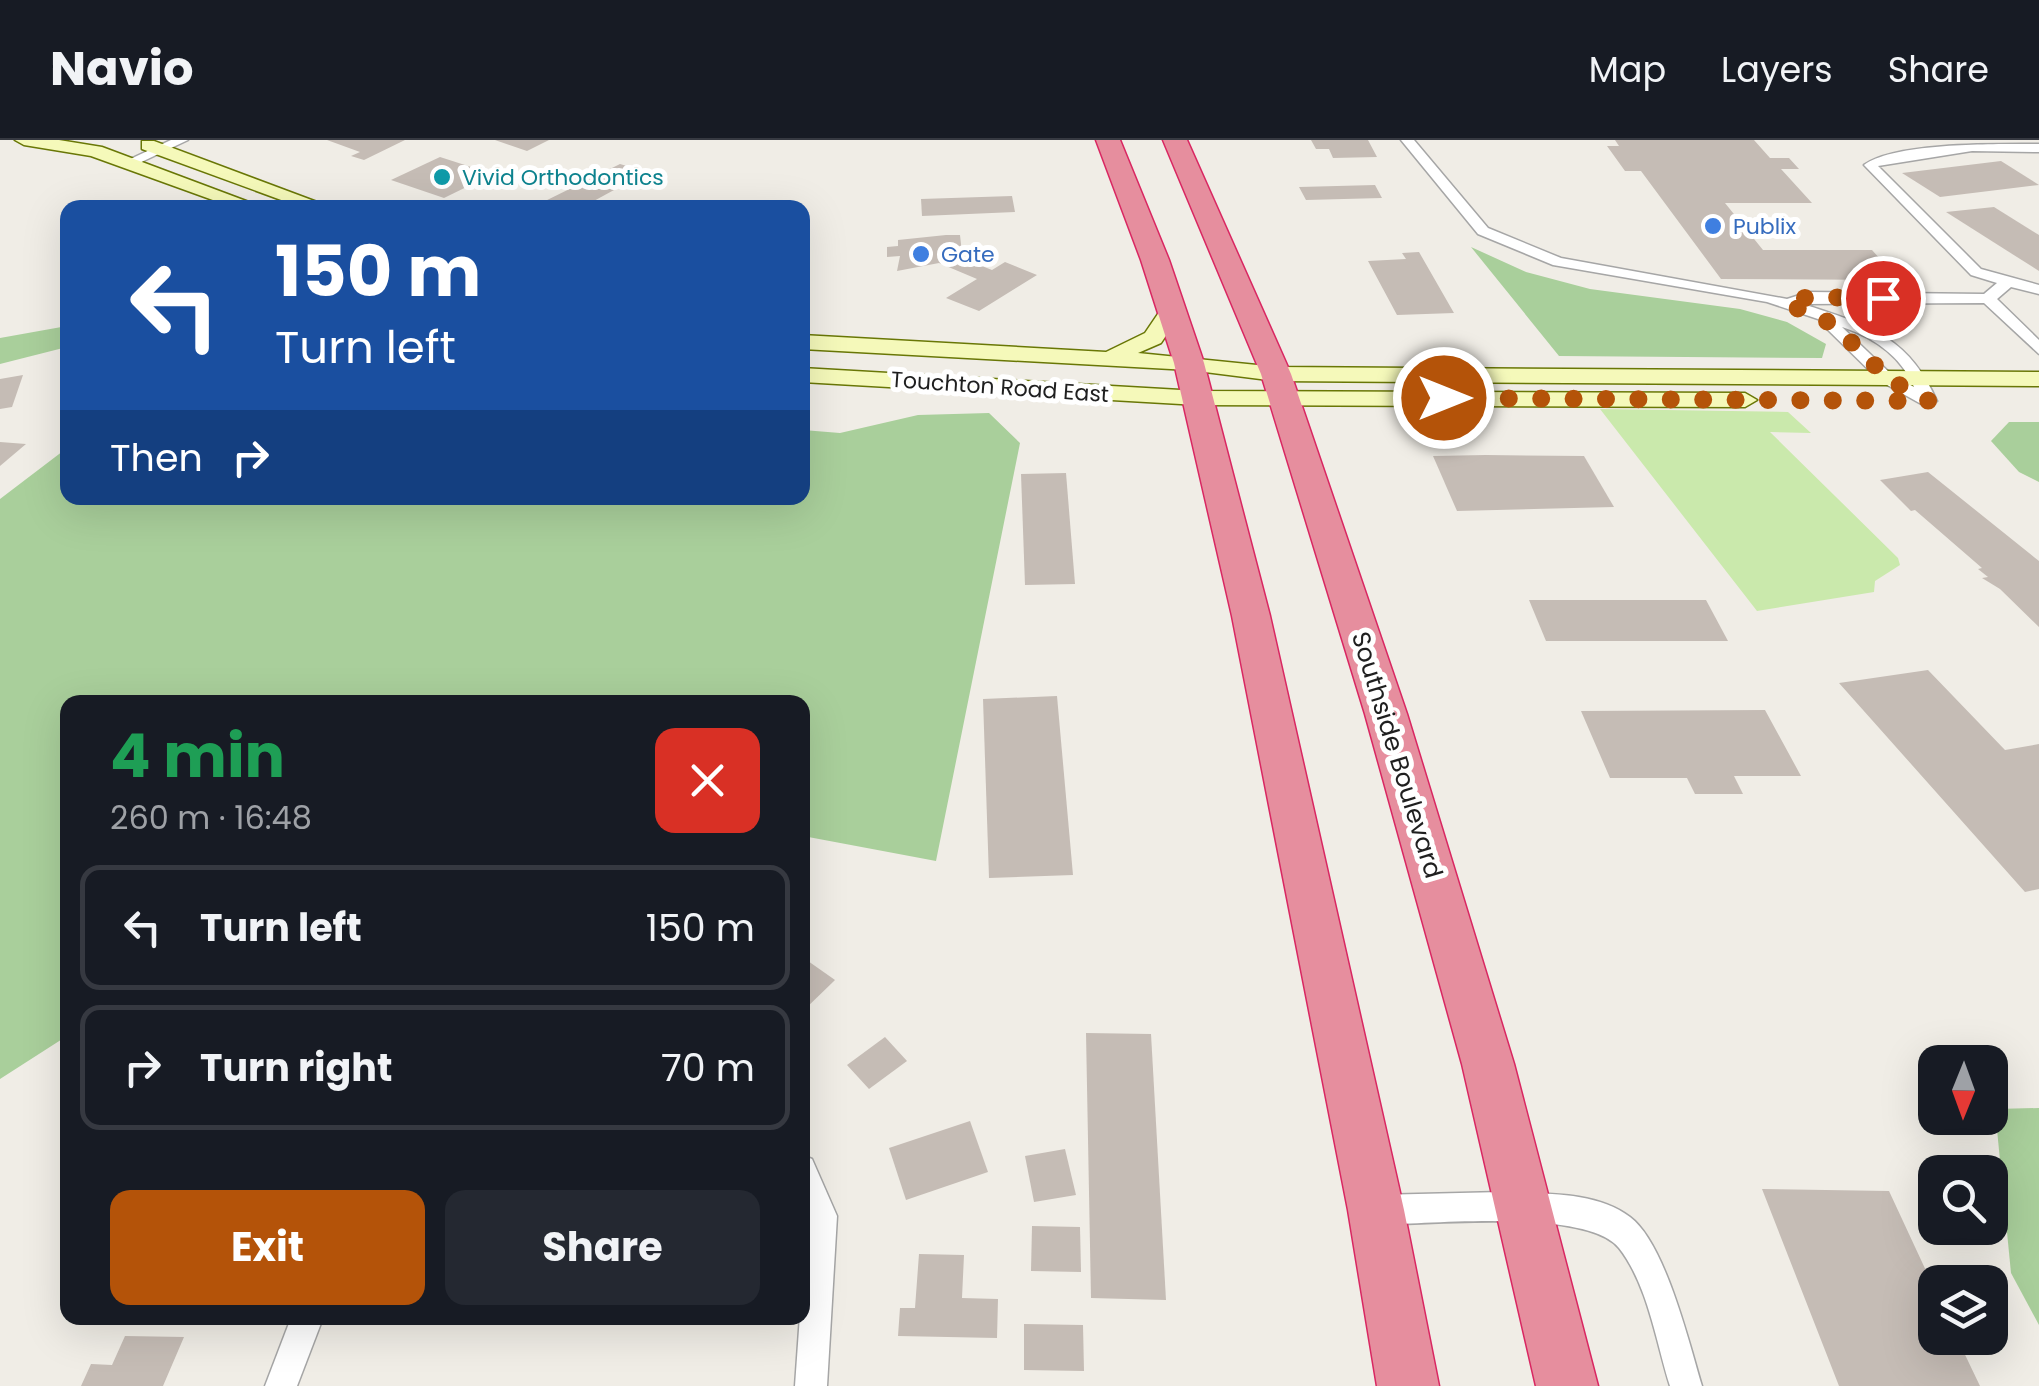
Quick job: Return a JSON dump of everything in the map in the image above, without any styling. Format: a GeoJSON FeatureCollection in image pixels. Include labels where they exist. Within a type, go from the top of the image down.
{"type":"FeatureCollection","features":[{"type":"Feature","properties":{"kind":"highway"},"geometry":{"type":"LineString","coordinates":[[1108,140],[1172,310],[1194,381],[1251,616],[1376,1210],[1408,1386]]}},
{"type":"Feature","properties":{"kind":"highway","name":"Southside Boulevard"},"geometry":{"type":"LineString","coordinates":[[1176,140],[1281,386],[1386,714],[1488,1064],[1567,1386]]}},
{"type":"Feature","properties":{"kind":"street"},"geometry":{"type":"LineString","coordinates":[[24,140],[95,151],[233,200]]}},
{"type":"Feature","properties":{"kind":"street"},"geometry":{"type":"LineString","coordinates":[[130,140],[301,200]]}},
{"type":"Feature","properties":{"kind":"street"},"geometry":{"type":"LineString","coordinates":[[130,162],[182,140]]}},
{"type":"Feature","properties":{"kind":"street"},"geometry":{"type":"LineString","coordinates":[[1407,140],[1483,231],[1521,250],[1592,270],[1732,291],[1866,330],[1892,345],[1924,390]]}},
{"type":"Feature","properties":{"kind":"street"},"geometry":{"type":"LineString","coordinates":[[2039,148],[1972,147],[1881,160],[1870,165],[1976,272],[2039,290]]}},
{"type":"Feature","properties":{"kind":"street"},"geometry":{"type":"LineString","coordinates":[[1786,304],[1808,297],[1988,299],[2006,283]]}},
{"type":"Feature","properties":{"kind":"street"},"geometry":{"type":"LineString","coordinates":[[1988,299],[2039,349]]}},
{"type":"Feature","properties":{"kind":"street"},"geometry":{"type":"LineString","coordinates":[[1105,358],[1153,338],[1172,310]]}},
{"type":"Feature","properties":{"kind":"street"},"geometry":{"type":"LineString","coordinates":[[1823,318],[1886,378]]}},
{"type":"Feature","properties":{"kind":"street","name":"Touchton Road East"},"geometry":{"type":"LineString","coordinates":[[810,343],[1105,358],[1194,381]]}},
{"type":"Feature","properties":{"kind":"street"},"geometry":{"type":"LineString","coordinates":[[810,354],[843,345],[937,384]]}},
{"type":"Feature","properties":{"kind":"street","name":"Touchton Road East"},"geometry":{"type":"LineString","coordinates":[[810,376],[937,384],[1194,381]]}},
{"type":"Feature","properties":{"kind":"street"},"geometry":{"type":"LineString","coordinates":[[1194,381],[1281,386],[1886,378],[1924,390],[2039,379]]}},
{"type":"Feature","properties":{"kind":"street"},"geometry":{"type":"LineString","coordinates":[[1194,381],[1281,386],[1924,390],[2039,401]]}},
{"type":"Feature","properties":{"kind":"street"},"geometry":{"type":"LineString","coordinates":[[810,1188],[822,1216],[812,1386]]}},
{"type":"Feature","properties":{"kind":"street"},"geometry":{"type":"LineString","coordinates":[[1376,1210],[1583,1211],[1620,1226],[1648,1269],[1686,1386]]}},
{"type":"Feature","properties":{"kind":"street"},"geometry":{"type":"LineString","coordinates":[[281,1386],[304,1325]]}},
{"type":"Feature","properties":{"kind":"green space"},"geometry":{"type":"Polygon","coordinates":[[[1471,247],[1526,272],[1590,289],[1740,309],[1787,322],[1826,344],[1822,358],[1559,356],[1471,247]]]}},
{"type":"Feature","properties":{"kind":"green space"},"geometry":{"type":"Polygon","coordinates":[[[60,327],[60,349],[0,364],[0,338],[60,327]]]}},
{"type":"Feature","properties":{"kind":"green space"},"geometry":{"type":"Polygon","coordinates":[[[1600,409],[1788,412],[1811,433],[1770,432],[1898,558],[1900,565],[1875,581],[1874,592],[1757,611],[1600,409]]]}},
{"type":"Feature","properties":{"kind":"green space"},"geometry":{"type":"Polygon","coordinates":[[[989,413],[1020,443],[936,861],[810,837],[810,695],[60,695],[60,1040],[0,1079],[0,499],[60,453],[60,505],[810,505],[810,431],[840,433],[918,415],[989,413]]]}},
{"type":"Feature","properties":{"kind":"green space"},"geometry":{"type":"Polygon","coordinates":[[[2009,422],[2039,422],[2039,482],[2019,472],[1991,441],[2009,422]]]}},
{"type":"Feature","properties":{"kind":"green space"},"geometry":{"type":"Polygon","coordinates":[[[2039,1108],[2039,1325],[2011,1273],[2008,1155],[1999,1155],[1998,1135],[2008,1135],[2008,1109],[2039,1108]]]}},
{"type":"Feature","properties":{"kind":"building"},"geometry":{"type":"Polygon","coordinates":[[[327,140],[405,140],[364,160],[351,156],[360,152],[327,140]]]}},
{"type":"Feature","properties":{"kind":"building"},"geometry":{"type":"Polygon","coordinates":[[[495,140],[549,140],[527,151],[495,140]]]}},
{"type":"Feature","properties":{"kind":"building"},"geometry":{"type":"Polygon","coordinates":[[[1311,140],[1368,140],[1377,157],[1333,158],[1329,149],[1316,149],[1311,140]]]}},
{"type":"Feature","properties":{"kind":"building","name":"Publix"},"geometry":{"type":"Polygon","coordinates":[[[1615,140],[1754,140],[1770,158],[1789,158],[1799,169],[1781,169],[1812,203],[1725,203],[1763,250],[1872,250],[1899,280],[1721,279],[1641,171],[1625,171],[1607,146],[1619,146],[1615,140]]]}},
{"type":"Feature","properties":{"kind":"building","name":"Vivid Orthodontics"},"geometry":{"type":"Polygon","coordinates":[[[440,157],[493,174],[444,198],[391,180],[440,157]]]}},
{"type":"Feature","properties":{"kind":"building"},"geometry":{"type":"Polygon","coordinates":[[[2001,161],[2039,185],[1940,197],[1902,173],[2001,161]]]}},
{"type":"Feature","properties":{"kind":"building"},"geometry":{"type":"Polygon","coordinates":[[[620,164],[647,172],[596,200],[547,200],[620,164]]]}},
{"type":"Feature","properties":{"kind":"building"},"geometry":{"type":"Polygon","coordinates":[[[1375,185],[1382,198],[1306,200],[1299,187],[1375,185]]]}},
{"type":"Feature","properties":{"kind":"building"},"geometry":{"type":"Polygon","coordinates":[[[1012,196],[1015,212],[922,216],[921,199],[1012,196]]]}},
{"type":"Feature","properties":{"kind":"building"},"geometry":{"type":"Polygon","coordinates":[[[1994,207],[2039,235],[2039,271],[1946,212],[1994,207]]]}},
{"type":"Feature","properties":{"kind":"building"},"geometry":{"type":"Polygon","coordinates":[[[960,235],[962,253],[954,255],[992,270],[1005,262],[1037,275],[979,311],[946,298],[977,279],[939,263],[897,271],[900,256],[887,257],[887,247],[898,246],[898,240],[960,235]]]}},
{"type":"Feature","properties":{"kind":"building"},"geometry":{"type":"Polygon","coordinates":[[[1419,252],[1454,313],[1397,315],[1368,261],[1406,259],[1402,253],[1419,252]]]}},
{"type":"Feature","properties":{"kind":"building"},"geometry":{"type":"Polygon","coordinates":[[[23,375],[12,407],[0,409],[0,379],[23,375]]]}},
{"type":"Feature","properties":{"kind":"building"},"geometry":{"type":"Polygon","coordinates":[[[0,442],[26,444],[0,466],[0,442]]]}},
{"type":"Feature","properties":{"kind":"building"},"geometry":{"type":"Polygon","coordinates":[[[1433,456],[1584,456],[1614,507],[1457,511],[1433,456]]]}},
{"type":"Feature","properties":{"kind":"building"},"geometry":{"type":"Polygon","coordinates":[[[1928,472],[2039,561],[2039,627],[2000,589],[1982,578],[1988,577],[1978,569],[1982,568],[1915,510],[1911,511],[1880,480],[1928,472]]]}},
{"type":"Feature","properties":{"kind":"building"},"geometry":{"type":"Polygon","coordinates":[[[1066,473],[1075,584],[1025,585],[1021,474],[1066,473]]]}},
{"type":"Feature","properties":{"kind":"building"},"geometry":{"type":"Polygon","coordinates":[[[1529,600],[1706,600],[1728,641],[1546,641],[1529,600]]]}},
{"type":"Feature","properties":{"kind":"building"},"geometry":{"type":"Polygon","coordinates":[[[1928,670],[2005,750],[2039,744],[2039,889],[2025,892],[1839,683],[1928,670]]]}},
{"type":"Feature","properties":{"kind":"building"},"geometry":{"type":"Polygon","coordinates":[[[1057,696],[1073,875],[989,878],[983,699],[1057,696]]]}},
{"type":"Feature","properties":{"kind":"building"},"geometry":{"type":"Polygon","coordinates":[[[1765,710],[1801,776],[1734,776],[1743,794],[1695,794],[1687,778],[1610,778],[1581,711],[1765,710]]]}},
{"type":"Feature","properties":{"kind":"building"},"geometry":{"type":"Polygon","coordinates":[[[810,962],[835,980],[810,1004],[810,962]]]}},
{"type":"Feature","properties":{"kind":"building"},"geometry":{"type":"Polygon","coordinates":[[[1086,1033],[1151,1034],[1166,1300],[1091,1298],[1086,1033]]]}},
{"type":"Feature","properties":{"kind":"building"},"geometry":{"type":"Polygon","coordinates":[[[885,1037],[907,1061],[869,1089],[847,1065],[885,1037]]]}},
{"type":"Feature","properties":{"kind":"building"},"geometry":{"type":"Polygon","coordinates":[[[970,1121],[988,1172],[906,1200],[889,1148],[970,1121]]]}},
{"type":"Feature","properties":{"kind":"building"},"geometry":{"type":"Polygon","coordinates":[[[1065,1149],[1076,1195],[1034,1202],[1025,1156],[1065,1149]]]}},
{"type":"Feature","properties":{"kind":"building"},"geometry":{"type":"Polygon","coordinates":[[[1762,1189],[1889,1191],[1923,1265],[1918,1265],[1918,1355],[1965,1355],[1980,1386],[1839,1386],[1762,1189]]]}},
{"type":"Feature","properties":{"kind":"building"},"geometry":{"type":"Polygon","coordinates":[[[1032,1226],[1080,1227],[1081,1272],[1031,1271],[1032,1226]]]}},
{"type":"Feature","properties":{"kind":"building"},"geometry":{"type":"Polygon","coordinates":[[[919,1254],[964,1255],[962,1298],[998,1299],[997,1338],[898,1336],[900,1308],[915,1308],[919,1254]]]}},
{"type":"Feature","properties":{"kind":"building"},"geometry":{"type":"Polygon","coordinates":[[[1024,1324],[1083,1325],[1084,1371],[1024,1370],[1024,1324]]]}},
{"type":"Feature","properties":{"kind":"building"},"geometry":{"type":"Polygon","coordinates":[[[125,1336],[184,1337],[163,1386],[81,1386],[91,1364],[112,1365],[125,1336]]]}},
{"type":"Feature","properties":{"kind":"place","name":"Vivid Orthodontics"},"geometry":{"type":"Point","coordinates":[442,177]}},
{"type":"Feature","properties":{"kind":"place","name":"Publix"},"geometry":{"type":"Point","coordinates":[1713,226]}},
{"type":"Feature","properties":{"kind":"place","name":"Gate"},"geometry":{"type":"Point","coordinates":[921,254]}},
{"type":"Feature","properties":{"kind":"route"},"geometry":{"type":"LineString","coordinates":[[1444,398],[1929,401],[1886,378],[1823,318],[1786,304],[1808,297],[1883,298]]}}]}
